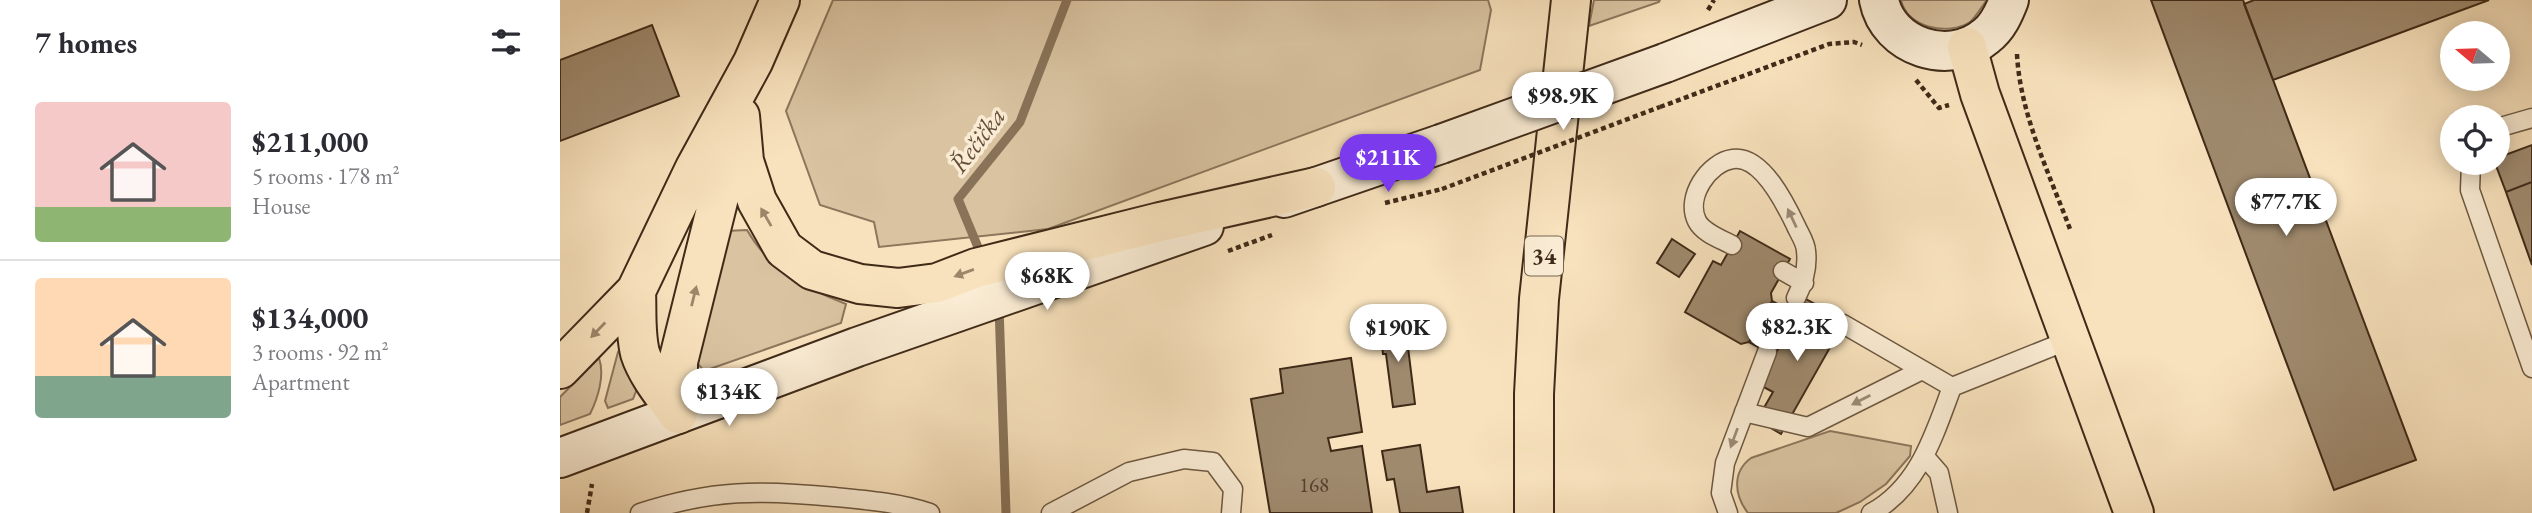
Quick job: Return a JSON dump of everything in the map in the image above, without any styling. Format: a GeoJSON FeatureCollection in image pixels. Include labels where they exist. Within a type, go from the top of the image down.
{"type":"FeatureCollection","features":[{"type":"Feature","properties":{"kind":"main road"},"geometry":{"type":"LineString","coordinates":[[560,369],[636,291],[695,168],[754,62],[780,0]]}},
{"type":"Feature","properties":{"kind":"main road","name":"34"},"geometry":{"type":"LineString","coordinates":[[1534,513],[1534,394],[1539,299],[1571,0]]}},
{"type":"Feature","properties":{"kind":"main road"},"geometry":{"type":"LineString","coordinates":[[560,458],[857,347],[1441,144],[1665,63],[1827,0]]}},
{"type":"Feature","properties":{"kind":"main road"},"geometry":{"type":"LineString","coordinates":[[1879,0],[1890,25],[1906,40],[1925,49],[1946,52],[1967,47],[1986,37],[2000,20],[2009,0]]}},
{"type":"Feature","properties":{"kind":"main road"},"geometry":{"type":"LineString","coordinates":[[1967,47],[1980,93],[2134,513]]}},
{"type":"Feature","properties":{"kind":"main road"},"geometry":{"type":"LineString","coordinates":[[678,414],[678,362],[754,62]]}},
{"type":"Feature","properties":{"kind":"main road"},"geometry":{"type":"LineString","coordinates":[[740,116],[744,161],[757,201],[784,249],[812,270],[860,284],[898,288],[937,283],[976,268],[1160,222],[1316,187]]}},
{"type":"Feature","properties":{"kind":"main road"},"geometry":{"type":"LineString","coordinates":[[636,291],[640,354],[655,382],[678,414]]}},
{"type":"Feature","properties":{"kind":"lane"},"geometry":{"type":"LineString","coordinates":[[2510,124],[2532,118]]}},
{"type":"Feature","properties":{"kind":"lane"},"geometry":{"type":"LineString","coordinates":[[1732,245],[1705,231],[1697,220],[1694,205],[1701,181],[1717,165],[1735,158],[1751,163],[1770,180],[1807,250],[1799,298],[1783,271]]}},
{"type":"Feature","properties":{"kind":"lane"},"geometry":{"type":"LineString","coordinates":[[2471,175],[2470,190],[2532,368]]}},
{"type":"Feature","properties":{"kind":"lane"},"geometry":{"type":"LineString","coordinates":[[1843,324],[1952,387]]}},
{"type":"Feature","properties":{"kind":"lane"},"geometry":{"type":"LineString","coordinates":[[1871,513],[1902,488],[1925,457],[1952,387],[2069,340]]}},
{"type":"Feature","properties":{"kind":"lane"},"geometry":{"type":"LineString","coordinates":[[1728,513],[1721,492],[1725,463],[1767,352]]}},
{"type":"Feature","properties":{"kind":"lane"},"geometry":{"type":"LineString","coordinates":[[1744,412],[1808,427],[1922,370]]}},
{"type":"Feature","properties":{"kind":"lane"},"geometry":{"type":"LineString","coordinates":[[1925,457],[1939,473],[1948,513]]}},
{"type":"Feature","properties":{"kind":"lane"},"geometry":{"type":"LineString","coordinates":[[1051,513],[1129,472],[1184,459],[1213,462],[1233,489],[1231,513]]}},
{"type":"Feature","properties":{"kind":"lane"},"geometry":{"type":"LineString","coordinates":[[640,513],[691,498],[758,491],[870,500],[930,513]]}},
{"type":"Feature","properties":{"kind":"path"},"geometry":{"type":"LineString","coordinates":[[1442,189],[1829,44],[1854,41],[1871,48]]}},
{"type":"Feature","properties":{"kind":"path"},"geometry":{"type":"LineString","coordinates":[[1913,78],[1939,108]]}},
{"type":"Feature","properties":{"kind":"path"},"geometry":{"type":"LineString","coordinates":[[587,513],[592,484]]}},
{"type":"Feature","properties":{"kind":"shaded area"},"geometry":{"type":"Polygon","coordinates":[[[833,0],[1488,0],[1491,10],[1480,70],[1048,229],[879,247],[874,222],[820,205],[786,111],[833,0]]]}},
{"type":"Feature","properties":{"kind":"shaded area"},"geometry":{"type":"Polygon","coordinates":[[[1594,0],[1660,0],[1589,26],[1594,0]]]}},
{"type":"Feature","properties":{"kind":"shaded area"},"geometry":{"type":"Polygon","coordinates":[[[1901,0],[1987,0],[1970,22],[1940,29],[1920,23],[1911,17],[1901,0]]]}},
{"type":"Feature","properties":{"kind":"shaded area"},"geometry":{"type":"Polygon","coordinates":[[[747,230],[777,267],[817,292],[846,304],[841,323],[704,371],[693,358],[725,231],[747,230]]]}},
{"type":"Feature","properties":{"kind":"shaded area"},"geometry":{"type":"Polygon","coordinates":[[[618,352],[623,355],[638,386],[633,399],[608,408],[605,401],[618,352]]]}},
{"type":"Feature","properties":{"kind":"shaded area"},"geometry":{"type":"Polygon","coordinates":[[[599,358],[600,386],[590,414],[560,425],[560,397],[599,358]]]}},
{"type":"Feature","properties":{"kind":"shaded area"},"geometry":{"type":"Polygon","coordinates":[[[1830,431],[1911,446],[1910,456],[1886,484],[1860,502],[1836,513],[1748,513],[1740,499],[1737,484],[1741,470],[1751,458],[1830,431]]]}},
{"type":"Feature","properties":{"kind":"building"},"geometry":{"type":"Polygon","coordinates":[[[2151,0],[2243,0],[2416,460],[2334,490],[2151,0]]]}},
{"type":"Feature","properties":{"kind":"building"},"geometry":{"type":"Polygon","coordinates":[[[2254,0],[2489,0],[2273,80],[2244,4],[2254,0]]]}},
{"type":"Feature","properties":{"kind":"building"},"geometry":{"type":"Polygon","coordinates":[[[652,25],[679,96],[560,141],[560,60],[652,25]]]}},
{"type":"Feature","properties":{"kind":"building"},"geometry":{"type":"Polygon","coordinates":[[[2532,145],[2532,182],[2506,192],[2500,175],[2510,175],[2510,153],[2532,145]]]}},
{"type":"Feature","properties":{"kind":"building"},"geometry":{"type":"Polygon","coordinates":[[[2532,182],[2532,265],[2506,192],[2532,182]]]}},
{"type":"Feature","properties":{"kind":"building"},"geometry":{"type":"Polygon","coordinates":[[[1740,231],[1790,259],[1771,293],[1772,301],[1749,342],[1741,344],[1685,312],[1713,261],[1721,265],[1740,231]]]}},
{"type":"Feature","properties":{"kind":"building"},"geometry":{"type":"Polygon","coordinates":[[[1672,239],[1695,254],[1679,277],[1657,263],[1672,239]]]}},
{"type":"Feature","properties":{"kind":"building"},"geometry":{"type":"Polygon","coordinates":[[[1806,299],[1845,321],[1781,434],[1757,420],[1773,392],[1758,384],[1806,299]]]}},
{"type":"Feature","properties":{"kind":"building"},"geometry":{"type":"Polygon","coordinates":[[[1772,301],[1798,315],[1774,356],[1749,342],[1772,301]]]}},
{"type":"Feature","properties":{"kind":"building"},"geometry":{"type":"Polygon","coordinates":[[[1405,323],[1415,404],[1393,407],[1380,327],[1405,323]]]}},
{"type":"Feature","properties":{"kind":"building"},"geometry":{"type":"Polygon","coordinates":[[[1351,358],[1362,432],[1328,438],[1331,451],[1362,446],[1372,513],[1270,513],[1251,399],[1283,393],[1280,369],[1351,358]]]}},
{"type":"Feature","properties":{"kind":"building"},"geometry":{"type":"Polygon","coordinates":[[[1420,445],[1427,492],[1459,487],[1463,513],[1400,513],[1394,479],[1387,480],[1382,451],[1420,445]]]}},
{"type":"Feature","properties":{"kind":"waterway","name":"Řečička"},"geometry":{"type":"LineString","coordinates":[[982,257],[958,199],[1020,122],[1067,0]]}},
{"type":"Feature","properties":{"kind":"waterway","name":"Řečička"},"geometry":{"type":"LineString","coordinates":[[999,306],[1006,513]]}}]}
